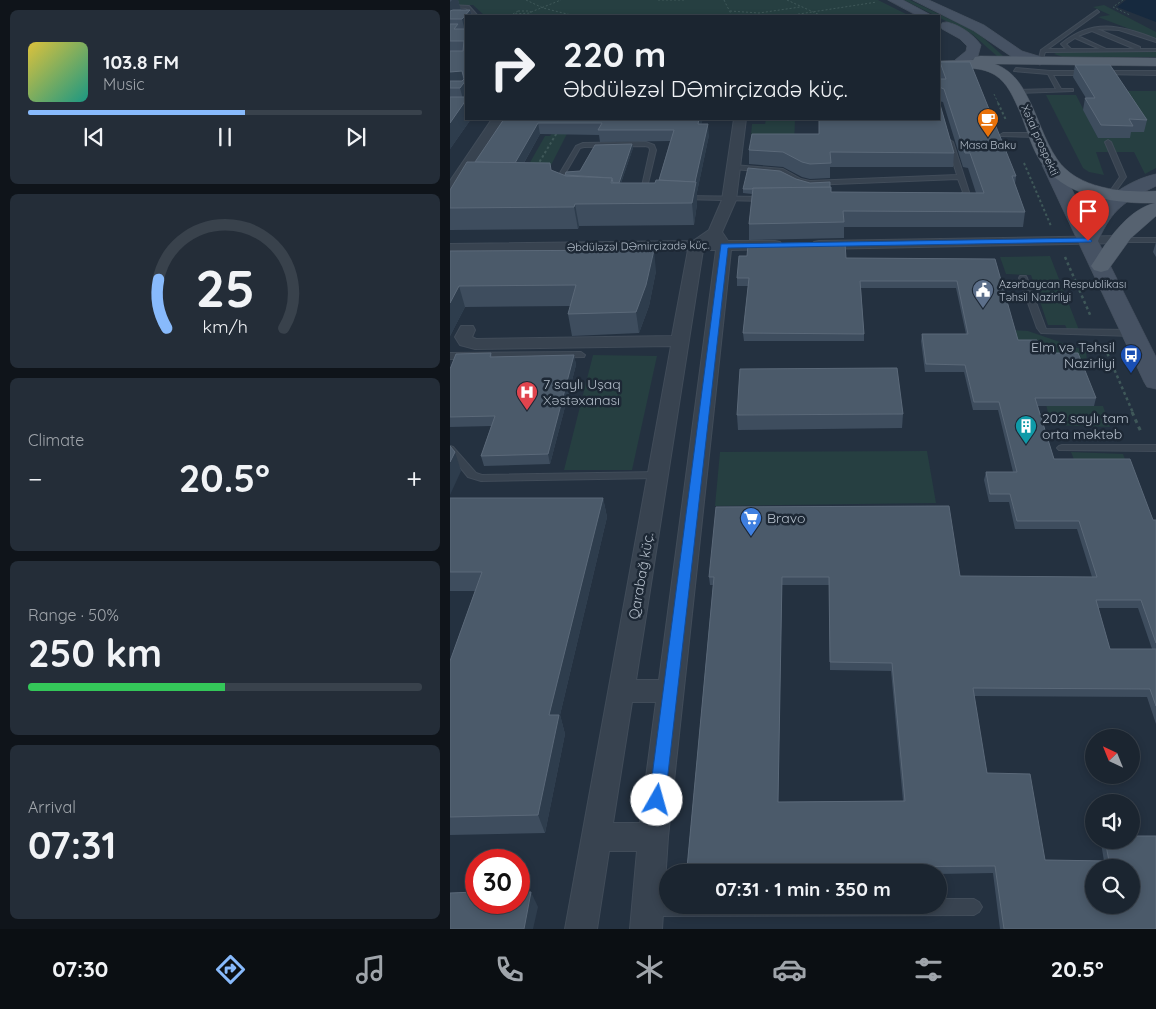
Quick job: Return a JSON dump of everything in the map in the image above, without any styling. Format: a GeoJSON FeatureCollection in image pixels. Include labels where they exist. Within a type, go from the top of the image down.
{"type":"FeatureCollection","features":[{"type":"Feature","properties":{"kind":"main road"},"geometry":{"type":"LineString","coordinates":[[1017,89],[1016,70],[1042,56]]}},
{"type":"Feature","properties":{"kind":"main road"},"geometry":{"type":"LineString","coordinates":[[940,60],[1042,56],[1156,62]]}},
{"type":"Feature","properties":{"kind":"main road"},"geometry":{"type":"LineString","coordinates":[[940,65],[974,65],[991,68],[1006,77],[1017,89]]}},
{"type":"Feature","properties":{"kind":"main road","name":"Xətai prospekti"},"geometry":{"type":"LineString","coordinates":[[1017,89],[1051,165]]}},
{"type":"Feature","properties":{"kind":"main road"},"geometry":{"type":"LineString","coordinates":[[1051,165],[1075,182],[1117,195],[1156,197]]}},
{"type":"Feature","properties":{"kind":"main road"},"geometry":{"type":"LineString","coordinates":[[1101,266],[1119,240],[1138,219],[1156,208]]}},
{"type":"Feature","properties":{"kind":"street"},"geometry":{"type":"LineString","coordinates":[[920,0],[979,28],[1017,54],[1042,56]]}},
{"type":"Feature","properties":{"kind":"street"},"geometry":{"type":"LineString","coordinates":[[888,1],[924,15]]}},
{"type":"Feature","properties":{"kind":"street"},"geometry":{"type":"LineString","coordinates":[[940,22],[973,42],[975,49],[962,60]]}},
{"type":"Feature","properties":{"kind":"street"},"geometry":{"type":"LineString","coordinates":[[450,190],[462,180],[497,120]]}},
{"type":"Feature","properties":{"kind":"street"},"geometry":{"type":"LineString","coordinates":[[647,918],[653,837],[671,691],[719,239],[729,200],[740,120]]}},
{"type":"Feature","properties":{"kind":"street","name":"Xətai prospekti"},"geometry":{"type":"LineString","coordinates":[[1051,165],[1132,332],[1153,369]]}},
{"type":"Feature","properties":{"kind":"street"},"geometry":{"type":"LineString","coordinates":[[1088,241],[1097,220],[1117,195],[1156,179]]}},
{"type":"Feature","properties":{"kind":"street","name":"Əbdüləzəl DƏmirçizadə küç."},"geometry":{"type":"LineString","coordinates":[[450,248],[696,246],[719,239],[795,245],[1119,240]]}},
{"type":"Feature","properties":{"kind":"street","name":"Qarabağ küç."},"geometry":{"type":"LineString","coordinates":[[580,929],[696,246]]}},
{"type":"Feature","properties":{"kind":"street"},"geometry":{"type":"LineString","coordinates":[[466,330],[463,337],[466,341],[475,344],[680,340]]}},
{"type":"Feature","properties":{"kind":"street"},"geometry":{"type":"LineString","coordinates":[[621,691],[671,691]]}},
{"type":"Feature","properties":{"kind":"street"},"geometry":{"type":"LineString","coordinates":[[597,837],[653,837]]}},
{"type":"Feature","properties":{"kind":"lane"},"geometry":{"type":"LineString","coordinates":[[450,6],[464,6],[475,15]]}},
{"type":"Feature","properties":{"kind":"lane"},"geometry":{"type":"LineString","coordinates":[[463,14],[469,9]]}},
{"type":"Feature","properties":{"kind":"lane"},"geometry":{"type":"LineString","coordinates":[[1042,56],[1096,11]]}},
{"type":"Feature","properties":{"kind":"lane"},"geometry":{"type":"LineString","coordinates":[[1070,51],[1063,44],[1074,36],[1094,30],[1119,27],[1156,42]]}},
{"type":"Feature","properties":{"kind":"lane"},"geometry":{"type":"LineString","coordinates":[[1094,30],[1144,50]]}},
{"type":"Feature","properties":{"kind":"lane"},"geometry":{"type":"LineString","coordinates":[[1074,36],[1107,51]]}},
{"type":"Feature","properties":{"kind":"lane"},"geometry":{"type":"LineString","coordinates":[[1042,56],[1070,51],[1156,50]]}},
{"type":"Feature","properties":{"kind":"lane"},"geometry":{"type":"LineString","coordinates":[[1016,70],[1050,73],[1156,73]]}},
{"type":"Feature","properties":{"kind":"lane"},"geometry":{"type":"LineString","coordinates":[[1050,73],[1059,90]]}},
{"type":"Feature","properties":{"kind":"lane"},"geometry":{"type":"LineString","coordinates":[[1017,89],[1071,90]]}},
{"type":"Feature","properties":{"kind":"lane"},"geometry":{"type":"LineString","coordinates":[[944,197],[963,196],[966,192],[947,132]]}},
{"type":"Feature","properties":{"kind":"lane"},"geometry":{"type":"LineString","coordinates":[[1003,135],[1038,135]]}},
{"type":"Feature","properties":{"kind":"lane"},"geometry":{"type":"LineString","coordinates":[[1108,142],[1123,178],[1117,195]]}},
{"type":"Feature","properties":{"kind":"lane"},"geometry":{"type":"LineString","coordinates":[[558,188],[560,178],[578,148],[583,144],[646,144],[652,146],[653,150],[643,196]]}},
{"type":"Feature","properties":{"kind":"lane"},"geometry":{"type":"LineString","coordinates":[[733,167],[783,171],[799,181],[810,183],[961,177]]}},
{"type":"Feature","properties":{"kind":"lane"},"geometry":{"type":"LineString","coordinates":[[529,180],[560,178]]}},
{"type":"Feature","properties":{"kind":"lane"},"geometry":{"type":"LineString","coordinates":[[634,195],[653,196]]}},
{"type":"Feature","properties":{"kind":"lane"},"geometry":{"type":"LineString","coordinates":[[672,197],[729,200],[768,199]]}},
{"type":"Feature","properties":{"kind":"lane","name":"Əbdüləzəl DƏmirçizadə küç."},"geometry":{"type":"LineString","coordinates":[[1119,240],[1156,240]]}},
{"type":"Feature","properties":{"kind":"lane"},"geometry":{"type":"LineString","coordinates":[[1024,278],[1041,328],[1044,331],[1132,332]]}},
{"type":"Feature","properties":{"kind":"lane"},"geometry":{"type":"LineString","coordinates":[[450,356],[581,355]]}},
{"type":"Feature","properties":{"kind":"lane"},"geometry":{"type":"LineString","coordinates":[[1062,448],[1152,448]]}},
{"type":"Feature","properties":{"kind":"lane"},"geometry":{"type":"LineString","coordinates":[[450,449],[472,475],[480,478],[658,475]]}},
{"type":"Feature","properties":{"kind":"lane"},"geometry":{"type":"LineString","coordinates":[[647,918],[974,907]]}},
{"type":"Feature","properties":{"kind":"path"},"geometry":{"type":"LineString","coordinates":[[526,0],[543,8],[571,15]]}},
{"type":"Feature","properties":{"kind":"path"},"geometry":{"type":"LineString","coordinates":[[531,12],[518,11],[513,14],[526,15],[561,0]]}},
{"type":"Feature","properties":{"kind":"path"},"geometry":{"type":"LineString","coordinates":[[658,0],[684,0]]}},
{"type":"Feature","properties":{"kind":"path"},"geometry":{"type":"LineString","coordinates":[[724,0],[732,15]]}},
{"type":"Feature","properties":{"kind":"path"},"geometry":{"type":"LineString","coordinates":[[787,0],[820,15]]}},
{"type":"Feature","properties":{"kind":"path"},"geometry":{"type":"LineString","coordinates":[[1123,0],[1113,7],[1126,14]]}},
{"type":"Feature","properties":{"kind":"path"},"geometry":{"type":"LineString","coordinates":[[793,15],[888,1]]}},
{"type":"Feature","properties":{"kind":"path"},"geometry":{"type":"LineString","coordinates":[[730,11],[759,13],[800,7]]}},
{"type":"Feature","properties":{"kind":"path"},"geometry":{"type":"LineString","coordinates":[[992,90],[1098,332],[1152,448]]}},
{"type":"Feature","properties":{"kind":"path"},"geometry":{"type":"LineString","coordinates":[[529,180],[559,130]]}},
{"type":"Feature","properties":{"kind":"green space"},"geometry":{"type":"Polygon","coordinates":[[[450,0],[878,0],[908,15],[484,15],[473,5],[450,5],[450,0]]]}},
{"type":"Feature","properties":{"kind":"green space"},"geometry":{"type":"Polygon","coordinates":[[[904,0],[910,0],[978,33],[1003,56],[998,57],[972,34],[940,18],[940,15],[934,15],[904,0]]]}},
{"type":"Feature","properties":{"kind":"green space"},"geometry":{"type":"Polygon","coordinates":[[[1104,5],[1156,32],[1156,39],[1098,17],[1110,15],[1093,7],[1104,5]]]}},
{"type":"Feature","properties":{"kind":"green space"},"geometry":{"type":"Polygon","coordinates":[[[1058,52],[1156,52],[1156,57],[1066,58],[1054,54],[1058,52]]]}},
{"type":"Feature","properties":{"kind":"green space"},"geometry":{"type":"Polygon","coordinates":[[[1115,91],[1156,91],[1156,168],[1145,174],[1134,152],[1096,152],[1104,175],[1089,172],[1083,168],[1046,95],[1076,95],[1098,138],[1126,132],[1143,132],[1115,91]]]}},
{"type":"Feature","properties":{"kind":"green space"},"geometry":{"type":"Polygon","coordinates":[[[766,120],[795,120],[794,148],[750,147],[752,124],[765,124],[766,120]]]}},
{"type":"Feature","properties":{"kind":"green space"},"geometry":{"type":"Polygon","coordinates":[[[556,126],[571,126],[547,173],[524,173],[545,136],[550,136],[556,126]]]}},
{"type":"Feature","properties":{"kind":"green space"},"geometry":{"type":"Polygon","coordinates":[[[1050,256],[1079,330],[1067,329],[1065,325],[1048,325],[1031,275],[1006,274],[1000,257],[1050,256]]]}},
{"type":"Feature","properties":{"kind":"green space"},"geometry":{"type":"Polygon","coordinates":[[[1012,330],[1028,331],[1086,351],[1087,360],[1056,360],[1006,347],[1012,330]]]}},
{"type":"Feature","properties":{"kind":"green space"},"geometry":{"type":"Polygon","coordinates":[[[593,355],[657,356],[632,470],[564,470],[593,355]]]}},
{"type":"Feature","properties":{"kind":"green space"},"geometry":{"type":"Polygon","coordinates":[[[1041,384],[1073,406],[1103,406],[1110,427],[1051,425],[1041,384]]]}},
{"type":"Feature","properties":{"kind":"green space"},"geometry":{"type":"Polygon","coordinates":[[[927,451],[936,503],[715,506],[720,452],[927,451]]]}},
{"type":"Feature","properties":{"kind":"green space"},"geometry":{"type":"Polygon","coordinates":[[[1071,452],[1123,454],[1128,467],[1077,467],[1071,452]]]}},
{"type":"Feature","properties":{"kind":"water"},"geometry":{"type":"Polygon","coordinates":[[[1126,0],[1156,0],[1156,22],[1117,7],[1126,0]]]}},
{"type":"Feature","properties":{"kind":"building"},"geometry":{"type":"Polygon","coordinates":[[[470,10],[462,19],[450,19],[450,11],[470,10]]]}},
{"type":"Feature","properties":{"kind":"building"},"geometry":{"type":"Polygon","coordinates":[[[450,24],[458,24],[454,29],[465,29],[465,81],[460,88],[450,88],[450,81],[462,81],[464,79],[462,71],[450,72],[450,51],[463,51],[464,41],[450,41],[450,24]]]}},
{"type":"Feature","properties":{"kind":"building"},"geometry":{"type":"Polygon","coordinates":[[[940,62],[970,62],[1016,176],[1012,176],[1025,212],[843,211],[844,222],[749,224],[753,188],[831,187],[831,192],[984,193],[970,153],[965,153],[944,89],[940,87],[940,79],[946,79],[940,62]]]}},
{"type":"Feature","properties":{"kind":"building"},"geometry":{"type":"Polygon","coordinates":[[[1075,65],[1110,65],[1147,120],[1129,119],[1133,126],[1101,125],[1085,98],[1095,98],[1075,65]]]}},
{"type":"Feature","properties":{"kind":"building"},"geometry":{"type":"Polygon","coordinates":[[[450,97],[465,97],[465,101],[450,123],[450,97]]]}},
{"type":"Feature","properties":{"kind":"building"},"geometry":{"type":"Polygon","coordinates":[[[940,104],[954,153],[830,152],[831,163],[810,164],[783,152],[749,150],[752,134],[819,134],[819,120],[940,120],[940,104]]]}},
{"type":"Feature","properties":{"kind":"building"},"geometry":{"type":"Polygon","coordinates":[[[503,120],[699,120],[698,124],[708,124],[695,182],[659,180],[674,130],[598,130],[602,123],[538,123],[515,163],[475,162],[503,120]]]}},
{"type":"Feature","properties":{"kind":"building"},"geometry":{"type":"Polygon","coordinates":[[[632,144],[619,183],[613,183],[612,178],[565,175],[566,172],[580,171],[595,145],[632,144]]]}},
{"type":"Feature","properties":{"kind":"building"},"geometry":{"type":"Polygon","coordinates":[[[467,162],[550,163],[551,170],[566,176],[612,178],[611,183],[655,183],[656,180],[696,182],[692,203],[575,204],[574,207],[450,208],[450,190],[467,162]]]}},
{"type":"Feature","properties":{"kind":"building"},"geometry":{"type":"Polygon","coordinates":[[[748,168],[780,171],[810,183],[830,182],[830,187],[743,189],[748,168]]]}},
{"type":"Feature","properties":{"kind":"building"},"geometry":{"type":"Polygon","coordinates":[[[845,243],[846,258],[995,259],[1018,340],[1037,340],[1041,353],[1078,353],[1096,398],[1035,398],[1054,459],[1130,459],[1153,520],[1156,520],[1156,643],[1141,600],[1096,600],[1110,649],[1156,649],[1156,706],[1150,689],[973,688],[987,773],[1030,774],[1045,860],[1085,861],[1085,914],[1140,914],[1140,859],[1109,859],[1107,849],[1140,849],[1140,836],[1156,836],[1156,929],[1004,929],[995,866],[947,866],[947,864],[687,864],[714,577],[709,577],[716,507],[949,506],[960,576],[1097,577],[1079,521],[1017,521],[1010,494],[990,494],[986,472],[1017,472],[999,402],[974,402],[965,365],[926,364],[922,334],[968,334],[957,281],[860,281],[864,334],[743,333],[749,278],[737,278],[739,256],[747,256],[748,245],[845,243]],[[782,577],[778,802],[905,801],[892,663],[830,662],[829,577],[782,577]]]}},
{"type":"Feature","properties":{"kind":"building"},"geometry":{"type":"Polygon","coordinates":[[[654,250],[646,285],[636,312],[568,314],[576,285],[459,286],[450,303],[450,251],[654,250]]]}},
{"type":"Feature","properties":{"kind":"building"},"geometry":{"type":"Polygon","coordinates":[[[491,353],[490,357],[574,355],[548,454],[481,456],[495,416],[450,417],[450,369],[456,354],[491,353]]]}},
{"type":"Feature","properties":{"kind":"building"},"geometry":{"type":"Polygon","coordinates":[[[897,368],[903,414],[737,415],[740,369],[897,368]]]}},
{"type":"Feature","properties":{"kind":"building"},"geometry":{"type":"Polygon","coordinates":[[[450,446],[455,452],[450,462],[450,446]]]}},
{"type":"Feature","properties":{"kind":"building"},"geometry":{"type":"Polygon","coordinates":[[[450,498],[603,498],[549,715],[559,715],[538,815],[450,817],[450,661],[482,572],[450,572],[450,498]]]}},
{"type":"Feature","properties":{"kind":"building"},"geometry":{"type":"Polygon","coordinates":[[[465,892],[465,914],[527,914],[524,929],[450,929],[450,893],[465,892]]]}},
{"type":"Feature","properties":{"kind":"place","name":"Masa Baku"},"geometry":{"type":"Point","coordinates":[988,138]}},
{"type":"Feature","properties":{"kind":"place","name":"Azərbaycan Respublikası Təhsil Nazirliyi"},"geometry":{"type":"Point","coordinates":[983,309]}},
{"type":"Feature","properties":{"kind":"place","name":"Elm və Təhsil Nazirliyi"},"geometry":{"type":"Point","coordinates":[1131,374]}},
{"type":"Feature","properties":{"kind":"place","name":"7 saylı Uşaq Xəstəxanası"},"geometry":{"type":"Point","coordinates":[527,411]}},
{"type":"Feature","properties":{"kind":"place","name":"202 saylı tam orta məktəb"},"geometry":{"type":"Point","coordinates":[1026,445]}},
{"type":"Feature","properties":{"kind":"place","name":"Bravo"},"geometry":{"type":"Point","coordinates":[751,537]}},
{"type":"Feature","properties":{"kind":"route"},"geometry":{"type":"LineString","coordinates":[[657,800],[724,246],[1088,241]]}}]}
